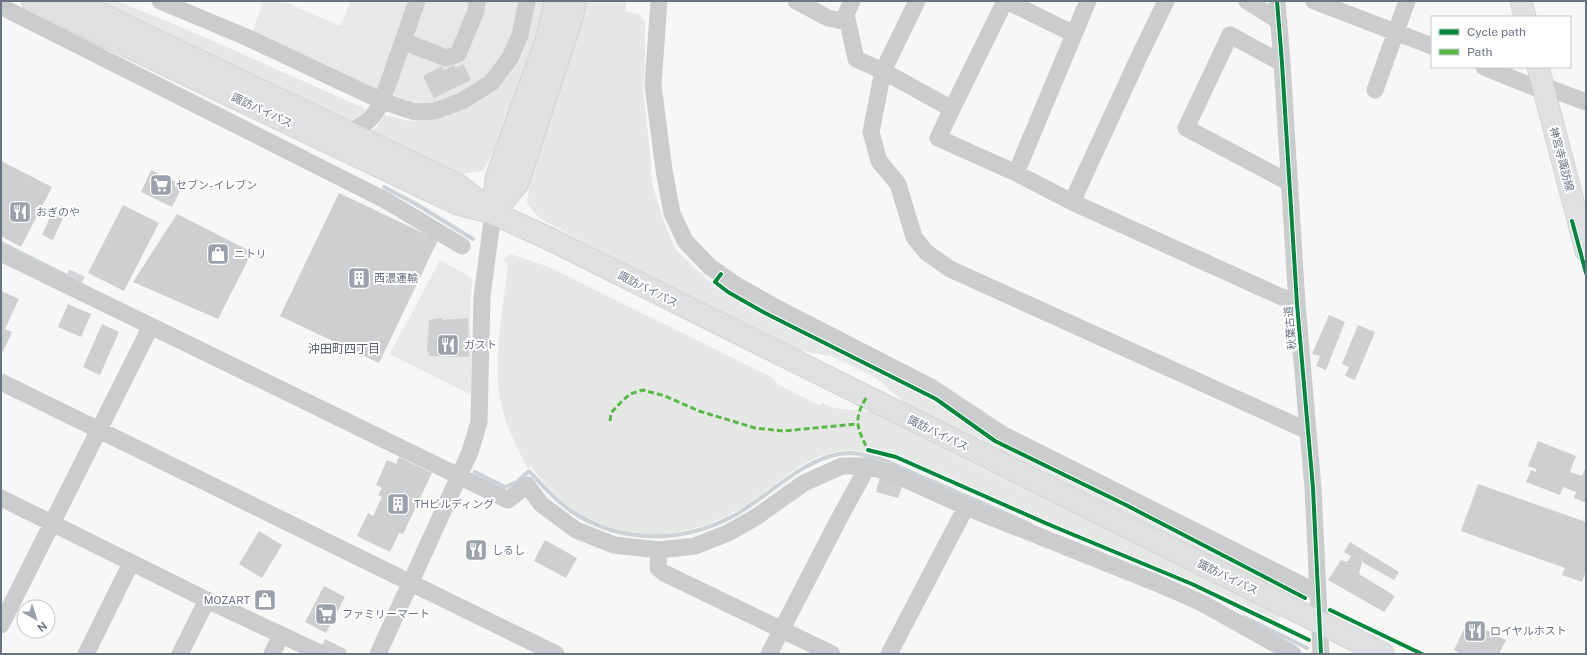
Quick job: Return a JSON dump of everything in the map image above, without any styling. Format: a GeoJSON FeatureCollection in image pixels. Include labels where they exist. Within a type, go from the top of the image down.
{"type":"FeatureCollection","features":[{"type":"Feature","properties":{"kind":"highway","name":"諏訪バイパス"},"geometry":{"type":"LineString","coordinates":[[33,1],[456,203],[493,213],[550,239],[1320,624],[1383,654]]}},
{"type":"Feature","properties":{"kind":"highway","name":"諏訪バイパス"},"geometry":{"type":"LineString","coordinates":[[73,1],[458,185],[493,213]]}},
{"type":"Feature","properties":{"kind":"highway"},"geometry":{"type":"LineString","coordinates":[[493,213],[496,176],[546,42],[556,1]]}},
{"type":"Feature","properties":{"kind":"highway"},"geometry":{"type":"LineString","coordinates":[[493,213],[517,184],[571,20],[575,1]]}},
{"type":"Feature","properties":{"kind":"main road"},"geometry":{"type":"LineString","coordinates":[[1521,1],[1525,16]]}},
{"type":"Feature","properties":{"kind":"main road","name":"神宮寺諏訪線"},"geometry":{"type":"LineString","coordinates":[[1540,77],[1579,197],[1586,251]]}},
{"type":"Feature","properties":{"kind":"street"},"geometry":{"type":"LineString","coordinates":[[160,1],[246,37],[382,100],[415,112],[435,111],[462,101],[491,83],[510,58],[520,35],[527,1]]}},
{"type":"Feature","properties":{"kind":"street"},"geometry":{"type":"LineString","coordinates":[[348,132],[364,125],[376,112],[382,100],[417,1]]}},
{"type":"Feature","properties":{"kind":"street"},"geometry":{"type":"LineString","coordinates":[[403,41],[446,58],[458,54],[476,11],[477,1]]}},
{"type":"Feature","properties":{"kind":"street"},"geometry":{"type":"LineString","coordinates":[[659,1],[653,85],[664,170],[672,212],[685,241],[710,267],[736,285],[775,307],[931,386],[1002,434],[1318,593]]}},
{"type":"Feature","properties":{"kind":"street"},"geometry":{"type":"LineString","coordinates":[[796,1],[828,18],[847,22]]}},
{"type":"Feature","properties":{"kind":"street"},"geometry":{"type":"LineString","coordinates":[[852,1],[846,14],[856,59],[882,71],[952,109]]}},
{"type":"Feature","properties":{"kind":"street"},"geometry":{"type":"LineString","coordinates":[[917,1],[882,71],[871,132],[879,161],[898,184],[914,237],[926,252],[950,269],[1308,431]]}},
{"type":"Feature","properties":{"kind":"street"},"geometry":{"type":"LineString","coordinates":[[1074,34],[1006,1],[938,138],[1016,173],[1072,202],[1297,304]]}},
{"type":"Feature","properties":{"kind":"street"},"geometry":{"type":"LineString","coordinates":[[1016,173],[1088,1]]}},
{"type":"Feature","properties":{"kind":"street"},"geometry":{"type":"LineString","coordinates":[[1072,202],[1166,1]]}},
{"type":"Feature","properties":{"kind":"street"},"geometry":{"type":"LineString","coordinates":[[1247,1],[1279,21]]}},
{"type":"Feature","properties":{"kind":"street","name":"秋葉古道"},"geometry":{"type":"LineString","coordinates":[[1277,1],[1297,304],[1308,431],[1321,654]]}},
{"type":"Feature","properties":{"kind":"street"},"geometry":{"type":"LineString","coordinates":[[1314,1],[1431,46]]}},
{"type":"Feature","properties":{"kind":"street"},"geometry":{"type":"LineString","coordinates":[[1375,90],[1407,1]]}},
{"type":"Feature","properties":{"kind":"street"},"geometry":{"type":"LineString","coordinates":[[1,8],[4,8],[279,150],[386,200],[462,246]]}},
{"type":"Feature","properties":{"kind":"street"},"geometry":{"type":"LineString","coordinates":[[1282,63],[1230,35],[1186,128],[1290,183]]}},
{"type":"Feature","properties":{"kind":"street"},"geometry":{"type":"LineString","coordinates":[[112,65],[123,44]]}},
{"type":"Feature","properties":{"kind":"street"},"geometry":{"type":"LineString","coordinates":[[1486,68],[1536,88],[1540,77],[1586,102]]}},
{"type":"Feature","properties":{"kind":"street"},"geometry":{"type":"LineString","coordinates":[[195,107],[207,84]]}},
{"type":"Feature","properties":{"kind":"street"},"geometry":{"type":"LineString","coordinates":[[279,150],[292,124]]}},
{"type":"Feature","properties":{"kind":"street"},"geometry":{"type":"LineString","coordinates":[[378,654],[470,452],[479,422],[482,297],[493,213]]}},
{"type":"Feature","properties":{"kind":"street"},"geometry":{"type":"LineString","coordinates":[[1,253],[508,500],[527,486],[541,504],[576,530],[614,545],[659,550],[695,546],[728,534],[756,517],[804,483],[842,466],[868,466],[896,475],[966,507],[1202,603],[1293,654]]}},
{"type":"Feature","properties":{"kind":"street"},"geometry":{"type":"LineString","coordinates":[[1,625],[6,600],[52,524],[151,326]]}},
{"type":"Feature","properties":{"kind":"street"},"geometry":{"type":"LineString","coordinates":[[1,382],[556,654]]}},
{"type":"Feature","properties":{"kind":"street"},"geometry":{"type":"LineString","coordinates":[[769,654],[868,466]]}},
{"type":"Feature","properties":{"kind":"street"},"geometry":{"type":"LineString","coordinates":[[1,498],[206,600],[322,654]]}},
{"type":"Feature","properties":{"kind":"street"},"geometry":{"type":"LineString","coordinates":[[889,654],[966,507]]}},
{"type":"Feature","properties":{"kind":"street"},"geometry":{"type":"LineString","coordinates":[[659,550],[658,568],[664,573],[832,654]]}},
{"type":"Feature","properties":{"kind":"street"},"geometry":{"type":"LineString","coordinates":[[86,654],[131,563]]}},
{"type":"Feature","properties":{"kind":"street"},"geometry":{"type":"LineString","coordinates":[[180,654],[206,600]]}},
{"type":"Feature","properties":{"kind":"street"},"geometry":{"type":"LineString","coordinates":[[272,654],[281,635]]}},
{"type":"Feature","properties":{"kind":"shaded area"},"geometry":{"type":"Polygon","coordinates":[[[92,1],[118,1],[202,36],[366,109],[359,118],[348,121],[92,1]]]}},
{"type":"Feature","properties":{"kind":"shaded area"},"geometry":{"type":"Polygon","coordinates":[[[263,1],[282,1],[340,26],[351,1],[520,1],[507,52],[488,75],[463,93],[424,106],[368,86],[252,34],[263,1]]]}},
{"type":"Feature","properties":{"kind":"shaded area"},"geometry":{"type":"Polygon","coordinates":[[[531,1],[547,1],[545,17],[497,144],[483,171],[461,174],[368,133],[377,127],[384,115],[414,122],[423,120],[486,93],[531,1]]]}},
{"type":"Feature","properties":{"kind":"shaded area"},"geometry":{"type":"Polygon","coordinates":[[[579,1],[626,1],[626,12],[639,14],[645,22],[643,90],[652,184],[666,227],[676,250],[709,281],[739,303],[930,400],[994,443],[1292,592],[1290,597],[915,411],[876,378],[832,356],[789,349],[771,341],[539,218],[527,204],[530,177],[579,1]]]}},
{"type":"Feature","properties":{"kind":"shaded area"},"geometry":{"type":"Polygon","coordinates":[[[510,254],[549,267],[771,377],[779,385],[820,406],[822,403],[833,408],[872,412],[977,466],[1281,615],[1277,621],[1228,596],[1092,540],[902,457],[868,447],[865,452],[840,451],[828,453],[816,458],[792,471],[749,503],[728,515],[686,531],[664,534],[642,534],[620,530],[599,523],[570,508],[552,491],[531,467],[528,468],[504,416],[499,393],[498,352],[508,262],[502,262],[510,254]]]}},
{"type":"Feature","properties":{"kind":"shaded area"},"geometry":{"type":"Polygon","coordinates":[[[440,260],[472,278],[470,317],[472,361],[471,395],[390,354],[440,260]]]}},
{"type":"Feature","properties":{"kind":"building"},"geometry":{"type":"Polygon","coordinates":[[[463,64],[471,80],[434,98],[423,76],[442,66],[444,70],[454,65],[455,68],[463,64]]]}},
{"type":"Feature","properties":{"kind":"building","name":"おぎのや"},"geometry":{"type":"Polygon","coordinates":[[[1,161],[52,187],[21,247],[1,236],[1,161]]]}},
{"type":"Feature","properties":{"kind":"building"},"geometry":{"type":"Polygon","coordinates":[[[151,170],[183,185],[172,207],[141,192],[151,170]]]}},
{"type":"Feature","properties":{"kind":"building","name":"西濃運輸"},"geometry":{"type":"Polygon","coordinates":[[[339,193],[438,240],[379,363],[280,316],[339,193]]]}},
{"type":"Feature","properties":{"kind":"building"},"geometry":{"type":"Polygon","coordinates":[[[123,205],[159,223],[124,291],[88,273],[123,205]]]}},
{"type":"Feature","properties":{"kind":"building"},"geometry":{"type":"Polygon","coordinates":[[[53,211],[64,216],[53,240],[42,235],[53,211]]]}},
{"type":"Feature","properties":{"kind":"building"},"geometry":{"type":"Polygon","coordinates":[[[177,214],[252,252],[218,319],[133,282],[177,214]]]}},
{"type":"Feature","properties":{"kind":"building"},"geometry":{"type":"Polygon","coordinates":[[[1,291],[19,299],[5,329],[12,332],[1,356],[1,291]]]}},
{"type":"Feature","properties":{"kind":"building"},"geometry":{"type":"Polygon","coordinates":[[[68,304],[91,314],[81,337],[58,327],[68,304]]]}},
{"type":"Feature","properties":{"kind":"building"},"geometry":{"type":"Polygon","coordinates":[[[1329,315],[1345,322],[1326,370],[1316,366],[1320,356],[1312,354],[1329,315]]]}},
{"type":"Feature","properties":{"kind":"building","name":"ガスト"},"geometry":{"type":"Polygon","coordinates":[[[442,318],[442,320],[468,318],[469,357],[429,356],[429,352],[427,352],[429,320],[442,318]]]}},
{"type":"Feature","properties":{"kind":"building"},"geometry":{"type":"Polygon","coordinates":[[[102,324],[119,332],[100,375],[83,367],[102,324]]]}},
{"type":"Feature","properties":{"kind":"building"},"geometry":{"type":"Polygon","coordinates":[[[1358,325],[1375,332],[1355,380],[1345,376],[1349,367],[1342,364],[1358,325]]]}},
{"type":"Feature","properties":{"kind":"building"},"geometry":{"type":"Polygon","coordinates":[[[1538,441],[1576,456],[1570,472],[1582,476],[1586,467],[1586,503],[1574,498],[1576,492],[1563,487],[1560,495],[1526,482],[1531,470],[1536,472],[1536,469],[1528,466],[1538,441]]]}},
{"type":"Feature","properties":{"kind":"building","name":"THビルディング"},"geometry":{"type":"Polygon","coordinates":[[[399,457],[432,473],[403,534],[399,533],[390,552],[357,536],[368,513],[373,516],[382,497],[378,495],[382,488],[376,485],[387,460],[396,464],[399,457]]]}},
{"type":"Feature","properties":{"kind":"building"},"geometry":{"type":"Polygon","coordinates":[[[880,477],[903,484],[898,498],[876,492],[880,477]]]}},
{"type":"Feature","properties":{"kind":"building"},"geometry":{"type":"Polygon","coordinates":[[[1478,484],[1586,522],[1586,571],[1582,582],[1562,575],[1565,568],[1461,531],[1478,484]]]}},
{"type":"Feature","properties":{"kind":"building"},"geometry":{"type":"Polygon","coordinates":[[[259,531],[282,545],[262,578],[239,564],[259,531]]]}},
{"type":"Feature","properties":{"kind":"building"},"geometry":{"type":"Polygon","coordinates":[[[545,540],[577,558],[566,578],[534,561],[545,540]]]}},
{"type":"Feature","properties":{"kind":"building"},"geometry":{"type":"Polygon","coordinates":[[[1350,542],[1399,572],[1394,580],[1362,562],[1359,574],[1395,596],[1384,612],[1328,580],[1341,560],[1347,562],[1351,556],[1344,552],[1350,542]]]}},
{"type":"Feature","properties":{"kind":"building"},"geometry":{"type":"Polygon","coordinates":[[[324,586],[345,597],[326,633],[305,622],[324,586]]]}},
{"type":"Feature","properties":{"kind":"building","name":"ロイヤルホスト"},"geometry":{"type":"Polygon","coordinates":[[[1468,621],[1506,640],[1499,654],[1461,654],[1454,650],[1468,621]]]}},
{"type":"Feature","properties":{"kind":"building"},"geometry":{"type":"Polygon","coordinates":[[[325,639],[347,650],[345,654],[334,654],[321,648],[325,639]]]}},
{"type":"Feature","properties":{"kind":"waterway"},"geometry":{"type":"LineString","coordinates":[[384,187],[416,204],[473,239]]}},
{"type":"Feature","properties":{"kind":"waterway"},"geometry":{"type":"LineString","coordinates":[[1,243],[65,275]]}},
{"type":"Feature","properties":{"kind":"waterway"},"geometry":{"type":"LineString","coordinates":[[475,472],[505,487],[517,482],[529,471],[560,502],[571,511],[590,522],[610,530],[631,534],[652,536],[673,535],[715,525],[748,507],[789,477],[818,460],[833,455],[852,453],[884,460],[1030,524]]}},
{"type":"Feature","properties":{"kind":"waterway"},"geometry":{"type":"LineString","coordinates":[[1244,617],[1307,648]]}},
{"type":"Feature","properties":{"kind":"tunnel"},"geometry":{"type":"LineString","coordinates":[[71,286],[77,273]]}},
{"type":"Feature","properties":{"kind":"marked path"},"geometry":{"type":"LineString","coordinates":[[610,421],[611,413],[621,402],[630,394],[643,390],[665,396],[699,411],[755,428],[783,431],[857,424]]}},
{"type":"Feature","properties":{"kind":"marked path"},"geometry":{"type":"LineString","coordinates":[[866,398],[859,412],[858,424],[861,436],[868,450]]}},
{"type":"Feature","properties":{"kind":"cycle path"},"geometry":{"type":"LineString","coordinates":[[1277,1],[1297,304],[1313,488],[1321,654]]}},
{"type":"Feature","properties":{"kind":"cycle path"},"geometry":{"type":"LineString","coordinates":[[1572,221],[1586,273]]}},
{"type":"Feature","properties":{"kind":"cycle path"},"geometry":{"type":"LineString","coordinates":[[721,274],[715,282],[728,292],[765,313],[936,399],[995,441],[1126,505],[1305,598]]}},
{"type":"Feature","properties":{"kind":"cycle path"},"geometry":{"type":"LineString","coordinates":[[868,450],[896,457],[1050,525],[1192,584],[1309,640]]}},
{"type":"Feature","properties":{"kind":"cycle path"},"geometry":{"type":"LineString","coordinates":[[1330,610],[1422,654]]}},
{"type":"Feature","properties":{"kind":"place","name":"セブン-イレブン"},"geometry":{"type":"Point","coordinates":[161,185]}},
{"type":"Feature","properties":{"kind":"place","name":"おぎのや"},"geometry":{"type":"Point","coordinates":[20,212]}},
{"type":"Feature","properties":{"kind":"place","name":"ニトリ"},"geometry":{"type":"Point","coordinates":[218,254]}},
{"type":"Feature","properties":{"kind":"place","name":"西濃運輸"},"geometry":{"type":"Point","coordinates":[359,278]}},
{"type":"Feature","properties":{"kind":"place","name":"ガスト"},"geometry":{"type":"Point","coordinates":[448,345]}},
{"type":"Feature","properties":{"kind":"place","name":"THビルディング"},"geometry":{"type":"Point","coordinates":[398,504]}},
{"type":"Feature","properties":{"kind":"place","name":"しるし"},"geometry":{"type":"Point","coordinates":[476,550]}},
{"type":"Feature","properties":{"kind":"place","name":"MOZART"},"geometry":{"type":"Point","coordinates":[265,600]}},
{"type":"Feature","properties":{"kind":"place","name":"ファミリーマート"},"geometry":{"type":"Point","coordinates":[326,614]}},
{"type":"Feature","properties":{"kind":"place","name":"ロイヤルホスト"},"geometry":{"type":"Point","coordinates":[1475,631]}},
{"type":"Feature","properties":{"kind":"district","name":"沖田町四丁目"},"geometry":{"type":"Point","coordinates":[344,349]}}]}
